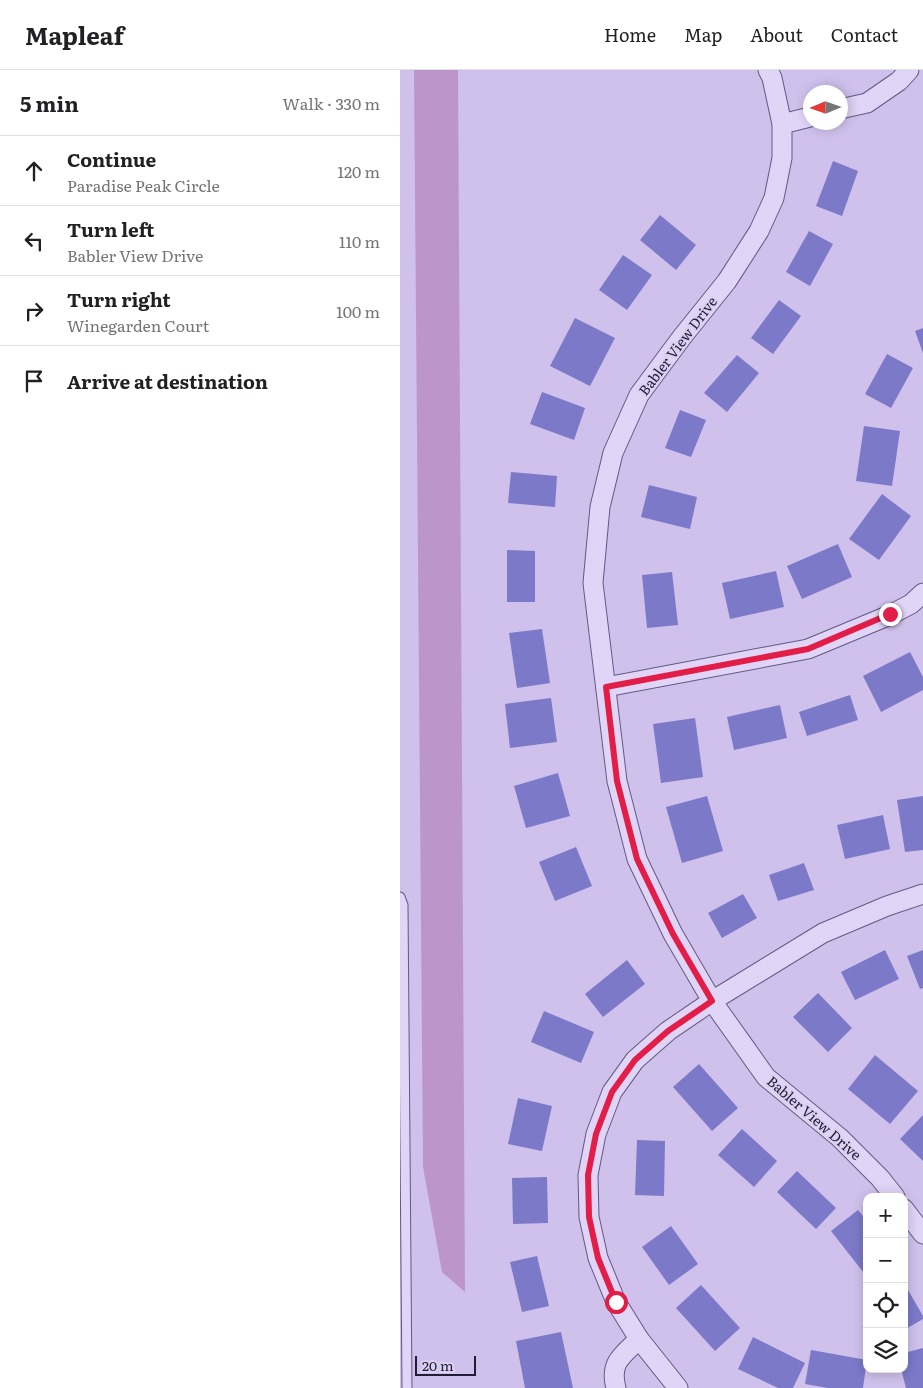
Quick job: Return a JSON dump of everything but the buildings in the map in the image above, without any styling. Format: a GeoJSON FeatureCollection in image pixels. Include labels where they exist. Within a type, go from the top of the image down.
{"type":"FeatureCollection","features":[{"type":"Feature","properties":{"kind":"street","name":"Babler View Drive"},"geometry":{"type":"LineString","coordinates":[[768,70],[772,78],[782,124],[782,158],[774,198],[760,231],[727,281],[639,395],[613,453],[600,507],[593,583],[617,781],[637,859],[673,934],[712,1001],[766,1077],[840,1138],[880,1178],[892,1193]]}},
{"type":"Feature","properties":{"kind":"street"},"geometry":{"type":"LineString","coordinates":[[848,108],[867,103],[899,81],[909,70]]}},
{"type":"Feature","properties":{"kind":"street"},"geometry":{"type":"LineString","coordinates":[[782,124],[803,119]]}},
{"type":"Feature","properties":{"kind":"street"},"geometry":{"type":"LineString","coordinates":[[606,687],[808,649],[911,604],[923,592]]}},
{"type":"Feature","properties":{"kind":"street"},"geometry":{"type":"LineString","coordinates":[[678,1388],[639,1338],[616,1302],[596,1250],[589,1217],[588,1175],[596,1134],[612,1092],[635,1060],[668,1031],[712,1001],[823,933],[887,906],[923,894]]}},
{"type":"Feature","properties":{"kind":"street"},"geometry":{"type":"LineString","coordinates":[[908,1214],[923,1234]]}},
{"type":"Feature","properties":{"kind":"street"},"geometry":{"type":"LineString","coordinates":[[616,1388],[614,1372],[616,1363],[639,1338]]}},
{"type":"Feature","properties":{"kind":"lane"},"geometry":{"type":"LineString","coordinates":[[400,897],[403,905],[408,1388]]}},
{"type":"Feature","properties":{"kind":"shaded area"},"geometry":{"type":"Polygon","coordinates":[[[414,70],[458,70],[465,1292],[442,1272],[423,1167],[414,70]]]}},
{"type":"Feature","properties":{"kind":"route"},"geometry":{"type":"LineString","coordinates":[[616,1302],[598,1258],[589,1217],[588,1175],[596,1134],[612,1092],[635,1060],[668,1031],[712,1001],[673,934],[637,859],[617,781],[606,687],[808,649],[890,614]]}}]}
